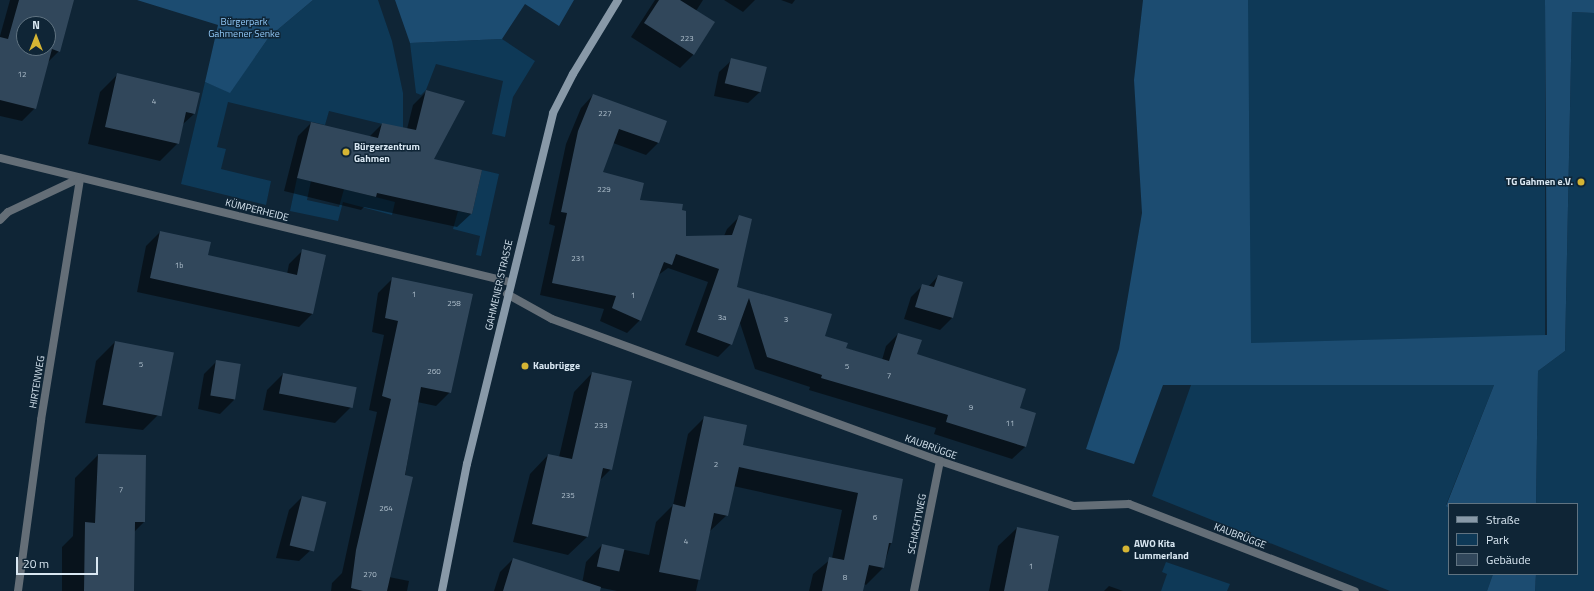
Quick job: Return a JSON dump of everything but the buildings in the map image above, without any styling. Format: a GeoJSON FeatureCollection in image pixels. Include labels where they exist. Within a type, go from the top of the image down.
{"type":"FeatureCollection","features":[{"type":"Feature","properties":{"kind":"main road","name":"GAHMENER STRASSE"},"geometry":{"type":"LineString","coordinates":[[442,591],[464,480],[507,294],[553,113],[573,74],[618,0]]}},
{"type":"Feature","properties":{"kind":"street","name":"KÜMPERHEIDE"},"geometry":{"type":"LineString","coordinates":[[0,158],[510,282]]}},
{"type":"Feature","properties":{"kind":"street"},"geometry":{"type":"LineString","coordinates":[[0,220],[8,212],[80,178]]}},
{"type":"Feature","properties":{"kind":"street","name":"HIRTENWEG"},"geometry":{"type":"LineString","coordinates":[[18,591],[41,420],[80,178]]}},
{"type":"Feature","properties":{"kind":"street","name":"KAUBRÜGGE"},"geometry":{"type":"LineString","coordinates":[[507,294],[552,319],[940,461],[1074,506],[1129,504],[1355,591]]}},
{"type":"Feature","properties":{"kind":"street","name":"SCHACHTWEG"},"geometry":{"type":"LineString","coordinates":[[914,591],[940,461]]}},
{"type":"Feature","properties":{"kind":"green space","name":"Bürgerpark Gahmener Senke"},"geometry":{"type":"Polygon","coordinates":[[[137,0],[313,0],[269,37],[230,93],[205,82],[218,25],[137,0]]]}},
{"type":"Feature","properties":{"kind":"green space"},"geometry":{"type":"Polygon","coordinates":[[[313,0],[378,0],[392,41],[403,93],[403,129],[329,111],[325,125],[228,102],[217,147],[226,149],[221,169],[271,181],[266,205],[181,184],[205,82],[230,92],[269,37],[313,0]]]}},
{"type":"Feature","properties":{"kind":"green space"},"geometry":{"type":"Polygon","coordinates":[[[395,0],[574,0],[559,26],[525,4],[502,39],[410,43],[395,0]]]}},
{"type":"Feature","properties":{"kind":"green space"},"geometry":{"type":"Polygon","coordinates":[[[1143,0],[1248,0],[1251,343],[1547,335],[1545,0],[1594,0],[1594,13],[1572,12],[1565,351],[1538,371],[1536,503],[1448,503],[1448,507],[1446,506],[1494,385],[1163,385],[1134,464],[1086,449],[1119,349],[1142,213],[1134,80],[1143,0]]]}},
{"type":"Feature","properties":{"kind":"green space"},"geometry":{"type":"Polygon","coordinates":[[[1248,0],[1545,0],[1545,343],[1248,343],[1248,0]]]}},
{"type":"Feature","properties":{"kind":"green space","name":"TG Gahmen e.V."},"geometry":{"type":"Polygon","coordinates":[[[1572,12],[1594,13],[1594,591],[1535,591],[1536,575],[1578,575],[1578,503],[1536,503],[1538,371],[1565,351],[1572,12]]]}},
{"type":"Feature","properties":{"kind":"green space"},"geometry":{"type":"Polygon","coordinates":[[[502,39],[535,61],[513,97],[505,137],[492,134],[503,81],[436,64],[426,90],[421,95],[416,93],[410,43],[502,39]]]}},
{"type":"Feature","properties":{"kind":"green space"},"geometry":{"type":"Polygon","coordinates":[[[482,170],[499,174],[481,256],[476,255],[480,236],[453,229],[458,211],[472,214],[482,170]]]}},
{"type":"Feature","properties":{"kind":"green space"},"geometry":{"type":"Polygon","coordinates":[[[297,178],[311,181],[307,200],[339,207],[344,189],[395,202],[392,215],[343,202],[338,221],[290,211],[297,178]]]}},
{"type":"Feature","properties":{"kind":"green space"},"geometry":{"type":"Polygon","coordinates":[[[1191,385],[1494,385],[1446,505],[1448,507],[1448,575],[1493,575],[1487,591],[1390,591],[1152,496],[1191,385]]]}},
{"type":"Feature","properties":{"kind":"green space"},"geometry":{"type":"Polygon","coordinates":[[[1166,562],[1230,584],[1227,591],[1161,591],[1167,574],[1162,572],[1166,562]]]}},
{"type":"Feature","properties":{"kind":"green space"},"geometry":{"type":"Polygon","coordinates":[[[1493,575],[1536,575],[1535,591],[1487,591],[1493,575]]]}},
{"type":"Feature","properties":{"kind":"place","name":"Bürgerzentrum Gahmen"},"geometry":{"type":"Point","coordinates":[346,152]}},
{"type":"Feature","properties":{"kind":"place","name":"TG Gahmen e.V."},"geometry":{"type":"Point","coordinates":[1581,182]}},
{"type":"Feature","properties":{"kind":"place","name":"Kaubrügge"},"geometry":{"type":"Point","coordinates":[525,366]}},
{"type":"Feature","properties":{"kind":"place","name":"AWO Kita Lummerland"},"geometry":{"type":"Point","coordinates":[1126,549]}}]}
